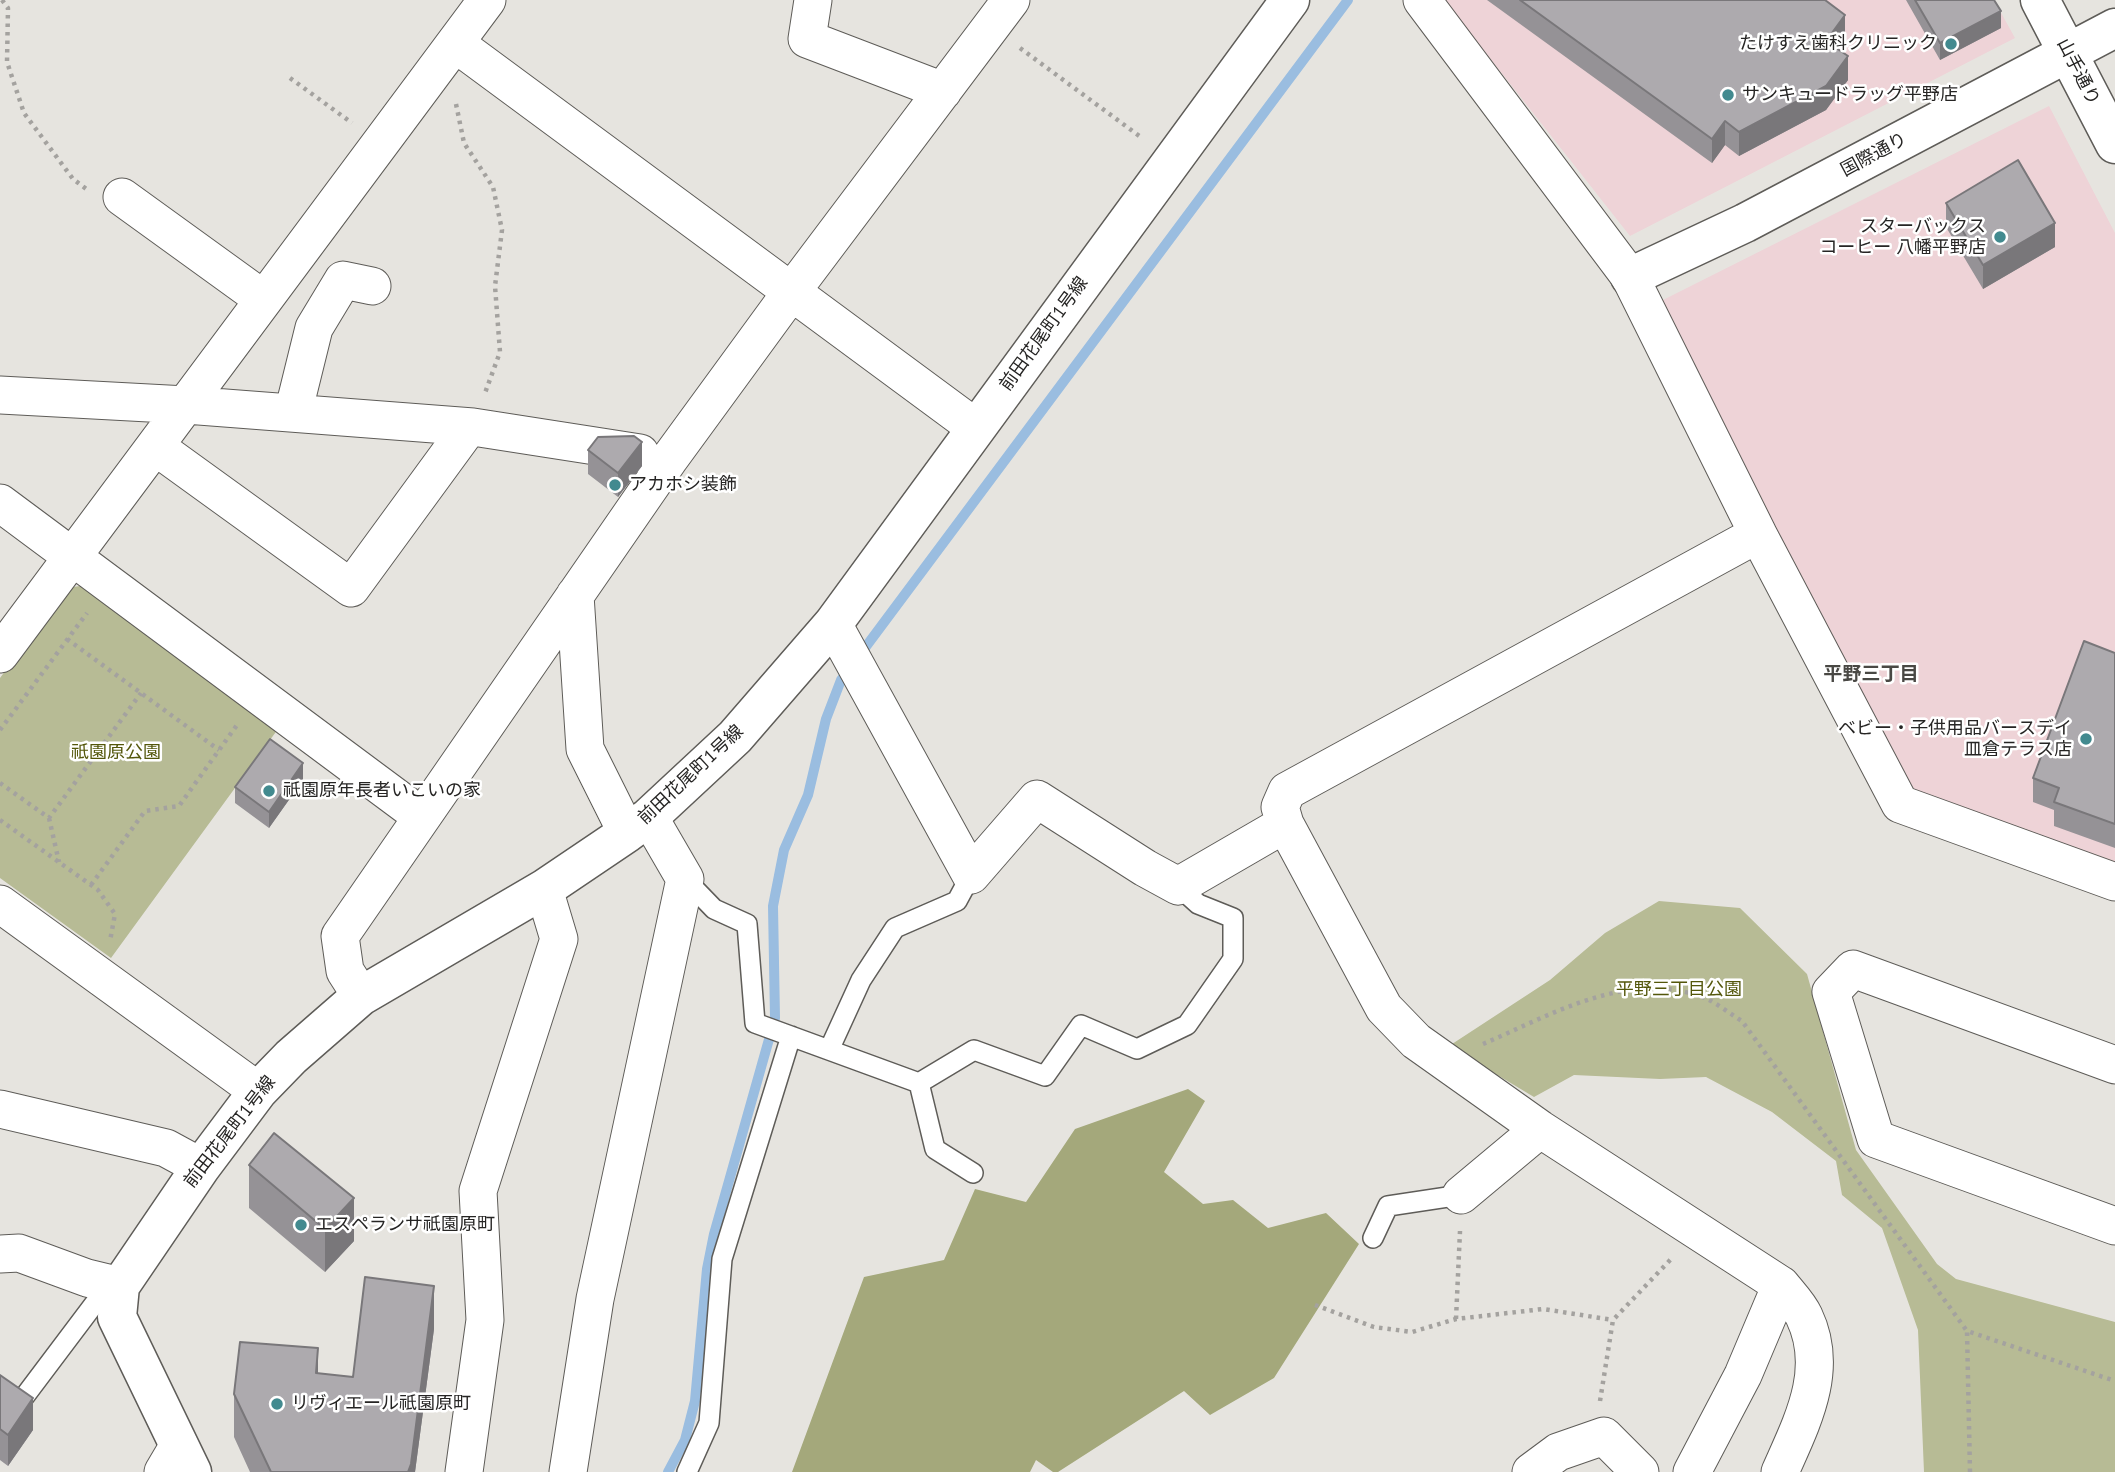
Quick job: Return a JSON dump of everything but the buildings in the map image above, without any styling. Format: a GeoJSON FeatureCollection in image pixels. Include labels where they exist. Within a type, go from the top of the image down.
{"type":"FeatureCollection","features":[{"type":"Feature","properties":{"kind":"street"},"geometry":{"type":"LineString","coordinates":[[0,654],[487,0]]}},
{"type":"Feature","properties":{"kind":"street"},"geometry":{"type":"LineString","coordinates":[[813,0],[807,39],[943,91]]}},
{"type":"Feature","properties":{"kind":"street","name":"前田花尾町1号線"},"geometry":{"type":"LineString","coordinates":[[115,1285],[258,1091],[291,1057],[361,996],[544,889],[638,825],[736,737],[848,650],[976,428],[1290,0]]}},
{"type":"Feature","properties":{"kind":"street"},"geometry":{"type":"LineString","coordinates":[[1422,0],[1630,277],[1758,534],[1899,804],[2115,882]]}},
{"type":"Feature","properties":{"kind":"street","name":"山手通り"},"geometry":{"type":"LineString","coordinates":[[2040,0],[2115,144]]}},
{"type":"Feature","properties":{"kind":"street"},"geometry":{"type":"LineString","coordinates":[[361,996],[345,971],[340,936],[670,458],[1001,13]]}},
{"type":"Feature","properties":{"kind":"street","name":"国際通り"},"geometry":{"type":"LineString","coordinates":[[1630,277],[1745,223],[2115,28]]}},
{"type":"Feature","properties":{"kind":"street"},"geometry":{"type":"LineString","coordinates":[[456,44],[976,428]]}},
{"type":"Feature","properties":{"kind":"street"},"geometry":{"type":"LineString","coordinates":[[122,197],[263,299]]}},
{"type":"Feature","properties":{"kind":"street"},"geometry":{"type":"LineString","coordinates":[[293,413],[314,328],[344,280],[372,286]]}},
{"type":"Feature","properties":{"kind":"street"},"geometry":{"type":"LineString","coordinates":[[0,395],[186,405],[470,427],[670,458]]}},
{"type":"Feature","properties":{"kind":"street"},"geometry":{"type":"LineString","coordinates":[[156,447],[351,588],[470,427]]}},
{"type":"Feature","properties":{"kind":"street"},"geometry":{"type":"LineString","coordinates":[[0,503],[421,816]]}},
{"type":"Feature","properties":{"kind":"street"},"geometry":{"type":"LineString","coordinates":[[1758,534],[1287,791],[1280,807],[1285,824],[1384,1008],[1416,1041],[1540,1129],[1781,1285],[1804,1315],[1815,1350],[1814,1379],[1807,1410],[1780,1472]]}},
{"type":"Feature","properties":{"kind":"street"},"geometry":{"type":"LineString","coordinates":[[568,1472],[595,1299],[685,879],[638,825],[585,748],[575,595]]}},
{"type":"Feature","properties":{"kind":"street"},"geometry":{"type":"LineString","coordinates":[[848,650],[971,875],[1037,799],[1178,886],[1285,824]]}},
{"type":"Feature","properties":{"kind":"street"},"geometry":{"type":"LineString","coordinates":[[464,1472],[485,1321],[478,1191],[559,939],[544,889]]}},
{"type":"Feature","properties":{"kind":"street"},"geometry":{"type":"LineString","coordinates":[[0,904],[258,1091]]}},
{"type":"Feature","properties":{"kind":"street"},"geometry":{"type":"LineString","coordinates":[[2115,1065],[1853,970],[1831,992],[1876,1139],[2115,1226]]}},
{"type":"Feature","properties":{"kind":"street"},"geometry":{"type":"LineString","coordinates":[[0,1109],[166,1148],[201,1167]]}},
{"type":"Feature","properties":{"kind":"street"},"geometry":{"type":"LineString","coordinates":[[1461,1195],[1540,1129]]}},
{"type":"Feature","properties":{"kind":"street"},"geometry":{"type":"LineString","coordinates":[[0,1254],[19,1253],[87,1278],[115,1285],[117,1317],[178,1463]]}},
{"type":"Feature","properties":{"kind":"street"},"geometry":{"type":"LineString","coordinates":[[1692,1472],[1743,1375],[1781,1285]]}},
{"type":"Feature","properties":{"kind":"street"},"geometry":{"type":"LineString","coordinates":[[1531,1472],[1558,1452],[1604,1436],[1640,1472]]}},
{"type":"Feature","properties":{"kind":"lane"},"geometry":{"type":"LineString","coordinates":[[829,1050],[861,980],[895,928],[957,901],[971,875]]}},
{"type":"Feature","properties":{"kind":"lane"},"geometry":{"type":"LineString","coordinates":[[685,879],[714,909],[747,924],[755,1023],[919,1083]]}},
{"type":"Feature","properties":{"kind":"lane"},"geometry":{"type":"LineString","coordinates":[[919,1083],[974,1050],[1045,1076],[1081,1025],[1137,1049],[1187,1025],[1233,959],[1233,919],[1198,904],[1178,886]]}},
{"type":"Feature","properties":{"kind":"lane"},"geometry":{"type":"LineString","coordinates":[[687,1472],[709,1423],[722,1259],[788,1035]]}},
{"type":"Feature","properties":{"kind":"lane"},"geometry":{"type":"LineString","coordinates":[[919,1083],[935,1149],[974,1173]]}},
{"type":"Feature","properties":{"kind":"lane"},"geometry":{"type":"LineString","coordinates":[[1373,1238],[1388,1206],[1461,1195]]}},
{"type":"Feature","properties":{"kind":"lane"},"geometry":{"type":"LineString","coordinates":[[0,1429],[115,1285]]}},
{"type":"Feature","properties":{"kind":"path"},"geometry":{"type":"LineString","coordinates":[[2,0],[8,8],[7,62],[24,113],[73,179],[97,198],[122,197]]}},
{"type":"Feature","properties":{"kind":"path"},"geometry":{"type":"LineString","coordinates":[[1001,13],[1172,160]]}},
{"type":"Feature","properties":{"kind":"path"},"geometry":{"type":"LineString","coordinates":[[456,44],[453,93],[464,143],[493,187],[502,230],[495,286],[500,352],[470,427]]}},
{"type":"Feature","properties":{"kind":"path"},"geometry":{"type":"LineString","coordinates":[[290,78],[381,144]]}},
{"type":"Feature","properties":{"kind":"path"},"geometry":{"type":"LineString","coordinates":[[0,730],[107,585]]}},
{"type":"Feature","properties":{"kind":"path"},"geometry":{"type":"LineString","coordinates":[[67,639],[219,750]]}},
{"type":"Feature","properties":{"kind":"path"},"geometry":{"type":"LineString","coordinates":[[49,818],[141,693]]}},
{"type":"Feature","properties":{"kind":"path"},"geometry":{"type":"LineString","coordinates":[[91,885],[145,811],[179,806],[258,696]]}},
{"type":"Feature","properties":{"kind":"path"},"geometry":{"type":"LineString","coordinates":[[0,783],[49,818],[59,862]]}},
{"type":"Feature","properties":{"kind":"path"},"geometry":{"type":"LineString","coordinates":[[0,820],[98,890],[115,914],[111,940],[94,972]]}},
{"type":"Feature","properties":{"kind":"path"},"geometry":{"type":"LineString","coordinates":[[1444,1061],[1609,992],[1665,987],[1706,999],[1742,1021],[1967,1331],[1970,1472]]}},
{"type":"Feature","properties":{"kind":"path"},"geometry":{"type":"LineString","coordinates":[[1456,1318],[1461,1195]]}},
{"type":"Feature","properties":{"kind":"path"},"geometry":{"type":"LineString","coordinates":[[1604,1436],[1599,1397],[1613,1320],[1698,1231]]}},
{"type":"Feature","properties":{"kind":"path"},"geometry":{"type":"LineString","coordinates":[[1315,1305],[1374,1327],[1412,1332],[1456,1318],[1543,1309],[1613,1320]]}},
{"type":"Feature","properties":{"kind":"path"},"geometry":{"type":"LineString","coordinates":[[1967,1331],[2115,1381]]}},
{"type":"Feature","properties":{"kind":"shaded area"},"geometry":{"type":"Polygon","coordinates":[[[1444,0],[1994,0],[2015,38],[1630,236],[1444,0]]]}},
{"type":"Feature","properties":{"kind":"shaded area"},"geometry":{"type":"Polygon","coordinates":[[[2049,106],[2115,233],[2115,863],[1908,788],[1661,301],[2049,106]]]}},
{"type":"Feature","properties":{"kind":"green space","name":"祇園原公園"},"geometry":{"type":"Polygon","coordinates":[[[87,585],[278,729],[111,958],[0,878],[0,678],[66,588],[87,585]]]}},
{"type":"Feature","properties":{"kind":"green space","name":"平野三丁目公園"},"geometry":{"type":"Polygon","coordinates":[[[1659,901],[1740,908],[1807,974],[1856,1150],[1937,1264],[1956,1279],[2115,1322],[2115,1472],[1924,1472],[1918,1330],[1882,1228],[1842,1195],[1836,1161],[1772,1112],[1706,1077],[1660,1079],[1574,1075],[1534,1097],[1449,1046],[1550,980],[1605,933],[1659,901]]]}},
{"type":"Feature","properties":{"kind":"green space"},"geometry":{"type":"Polygon","coordinates":[[[1188,1089],[1205,1101],[1164,1172],[1203,1204],[1233,1200],[1268,1228],[1326,1213],[1359,1244],[1274,1378],[1210,1415],[1184,1391],[1058,1472],[1053,1472],[1036,1460],[1030,1472],[792,1472],[864,1277],[944,1260],[975,1189],[1026,1202],[1075,1129],[1188,1089]]]}},
{"type":"Feature","properties":{"kind":"waterway"},"geometry":{"type":"LineString","coordinates":[[668,1472],[685,1440],[695,1401],[707,1269],[714,1234],[775,1018],[773,906],[784,850],[808,795],[826,719],[841,680],[1348,0]]}},
{"type":"Feature","properties":{"kind":"place","name":"たけすえ歯科クリニック"},"geometry":{"type":"Point","coordinates":[1951,44]}},
{"type":"Feature","properties":{"kind":"place","name":"サンキュードラッグ平野店"},"geometry":{"type":"Point","coordinates":[1728,95]}},
{"type":"Feature","properties":{"kind":"place","name":"スターバックス コーヒー 八幡平野店"},"geometry":{"type":"Point","coordinates":[2000,237]}},
{"type":"Feature","properties":{"kind":"place","name":"アカホシ装飾"},"geometry":{"type":"Point","coordinates":[615,485]}},
{"type":"Feature","properties":{"kind":"place","name":"ベビー・子供用品バースデイ 皿倉テラス店"},"geometry":{"type":"Point","coordinates":[2086,739]}},
{"type":"Feature","properties":{"kind":"place","name":"祇園原年長者いこいの家"},"geometry":{"type":"Point","coordinates":[269,791]}},
{"type":"Feature","properties":{"kind":"place","name":"エスペランサ祇園原町"},"geometry":{"type":"Point","coordinates":[301,1225]}},
{"type":"Feature","properties":{"kind":"place","name":"リヴィエール祇園原町"},"geometry":{"type":"Point","coordinates":[277,1404]}},
{"type":"Feature","properties":{"kind":"district","name":"平野三丁目"},"geometry":{"type":"Point","coordinates":[1871,675]}}]}
